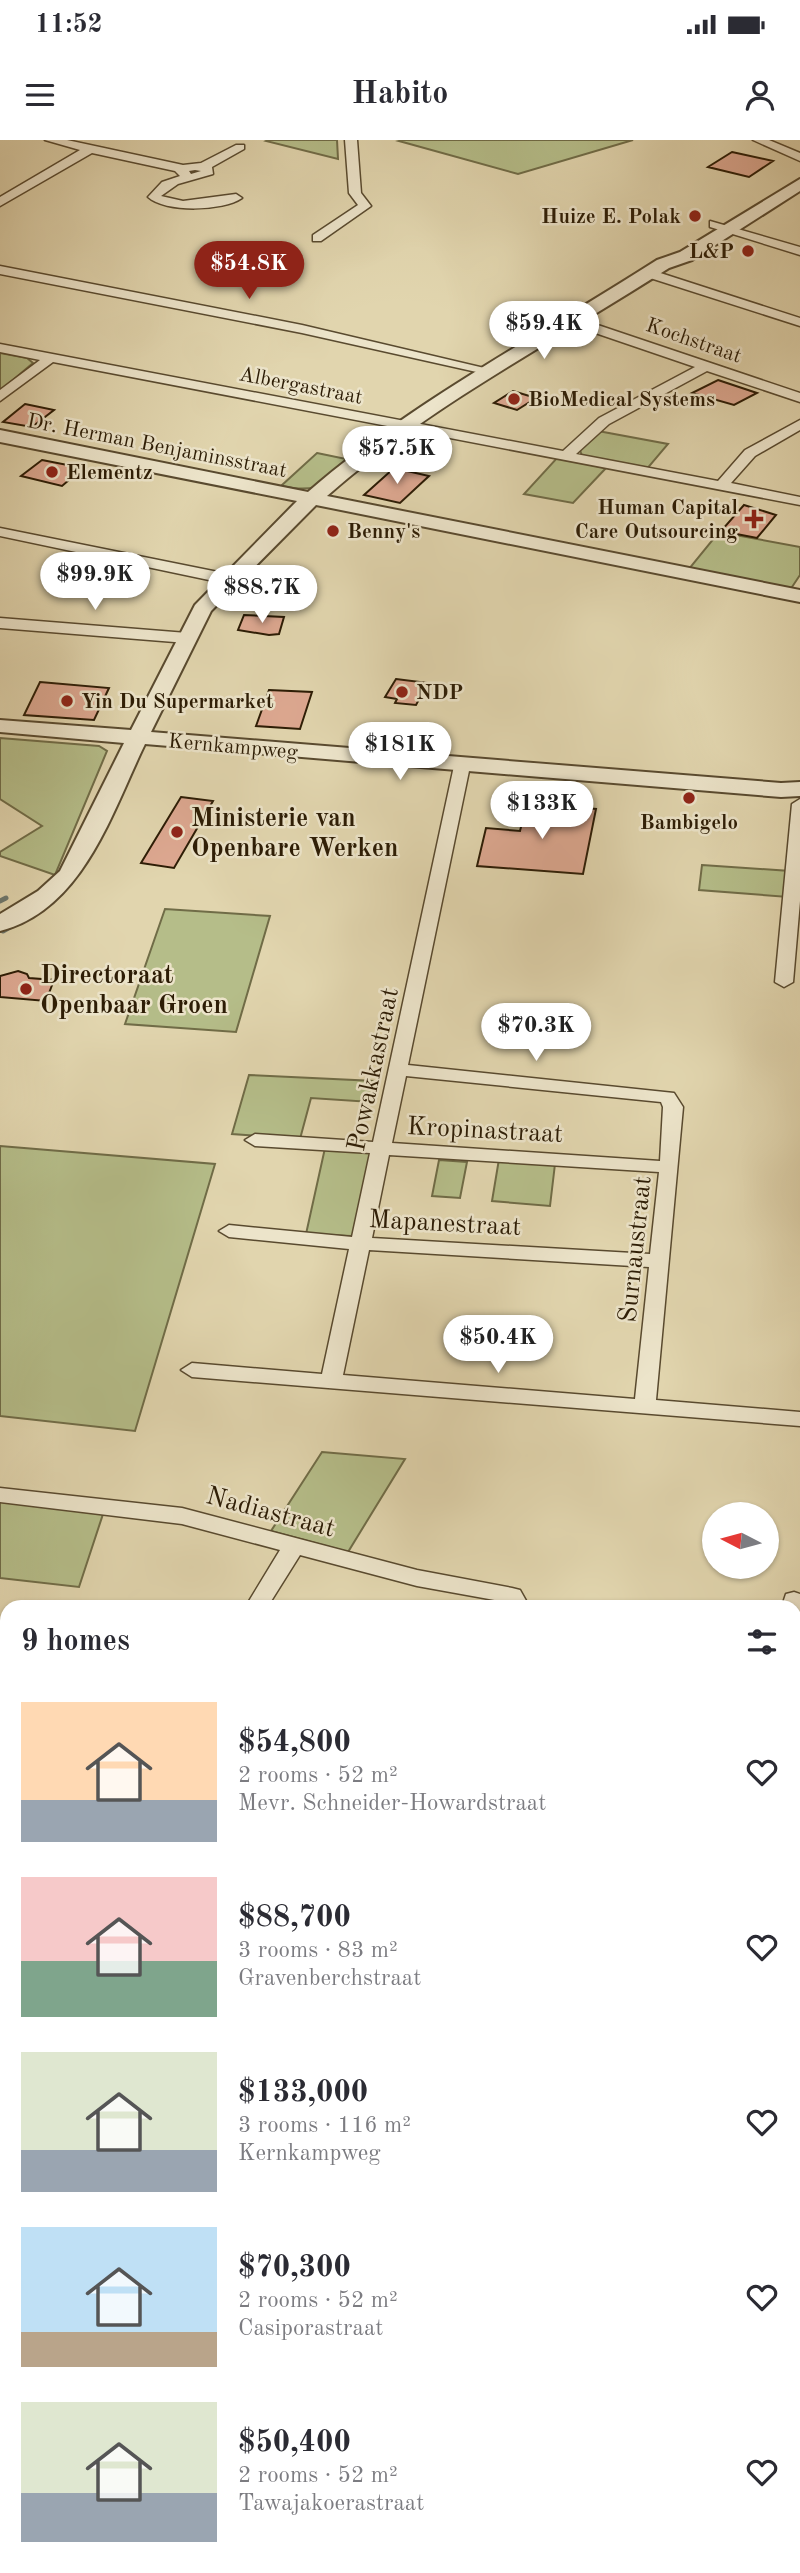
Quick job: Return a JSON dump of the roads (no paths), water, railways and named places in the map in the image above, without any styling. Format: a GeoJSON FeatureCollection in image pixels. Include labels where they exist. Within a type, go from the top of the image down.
{"type":"FeatureCollection","features":[{"type":"Feature","properties":{"kind":"street"},"geometry":{"type":"LineString","coordinates":[[51,140],[184,172]]}},
{"type":"Feature","properties":{"kind":"street"},"geometry":{"type":"LineString","coordinates":[[317,238],[365,206],[355,193],[351,140]]}},
{"type":"Feature","properties":{"kind":"street"},"geometry":{"type":"LineString","coordinates":[[759,140],[800,157]]}},
{"type":"Feature","properties":{"kind":"street"},"geometry":{"type":"LineString","coordinates":[[236,198],[182,205],[163,202],[154,197],[184,172],[203,167],[240,147]]}},
{"type":"Feature","properties":{"kind":"street"},"geometry":{"type":"LineString","coordinates":[[0,202],[90,149]]}},
{"type":"Feature","properties":{"kind":"street"},"geometry":{"type":"LineString","coordinates":[[0,924],[40,903],[58,889],[70,873],[135,737],[202,609],[228,579],[312,500],[404,427],[489,371],[656,269],[686,256],[721,226],[800,169]]}},
{"type":"Feature","properties":{"kind":"street"},"geometry":{"type":"LineString","coordinates":[[721,226],[800,184]]}},
{"type":"Feature","properties":{"kind":"street"},"geometry":{"type":"LineString","coordinates":[[721,226],[800,251]]}},
{"type":"Feature","properties":{"kind":"street"},"geometry":{"type":"LineString","coordinates":[[656,269],[800,322]]}},
{"type":"Feature","properties":{"kind":"street"},"geometry":{"type":"LineString","coordinates":[[0,270],[302,329],[489,371]]}},
{"type":"Feature","properties":{"kind":"street","name":"Kochstraat"},"geometry":{"type":"LineString","coordinates":[[573,321],[800,398]]}},
{"type":"Feature","properties":{"kind":"street","name":"Albergastraat"},"geometry":{"type":"LineString","coordinates":[[0,348],[800,501]]}},
{"type":"Feature","properties":{"kind":"street"},"geometry":{"type":"LineString","coordinates":[[0,397],[50,358]]}},
{"type":"Feature","properties":{"kind":"street"},"geometry":{"type":"LineString","coordinates":[[565,457],[604,421],[706,366]]}},
{"type":"Feature","properties":{"kind":"street"},"geometry":{"type":"LineString","coordinates":[[721,486],[750,453],[800,424]]}},
{"type":"Feature","properties":{"kind":"street","name":"Dr. Herman Benjaminsstraat"},"geometry":{"type":"LineString","coordinates":[[0,436],[800,596]]}},
{"type":"Feature","properties":{"kind":"street"},"geometry":{"type":"LineString","coordinates":[[0,532],[228,579]]}},
{"type":"Feature","properties":{"kind":"street"},"geometry":{"type":"LineString","coordinates":[[0,623],[187,638]]}},
{"type":"Feature","properties":{"kind":"street","name":"Kernkampweg"},"geometry":{"type":"LineString","coordinates":[[0,726],[462,766],[781,790],[800,789]]}},
{"type":"Feature","properties":{"kind":"street","name":"Powakkastraat"},"geometry":{"type":"LineString","coordinates":[[331,1383],[363,1243],[462,766]]}},
{"type":"Feature","properties":{"kind":"street"},"geometry":{"type":"LineString","coordinates":[[784,982],[800,804]]}},
{"type":"Feature","properties":{"kind":"street","name":"Surnaustraat"},"geometry":{"type":"LineString","coordinates":[[399,1070],[667,1097],[673,1107],[669,1167],[645,1407]]}},
{"type":"Feature","properties":{"kind":"street","name":"Kropinastraat"},"geometry":{"type":"LineString","coordinates":[[255,1140],[669,1167]]}},
{"type":"Feature","properties":{"kind":"street","name":"Mapanestraat"},"geometry":{"type":"LineString","coordinates":[[229,1231],[363,1243],[660,1261]]}},
{"type":"Feature","properties":{"kind":"street"},"geometry":{"type":"LineString","coordinates":[[192,1370],[800,1419]]}},
{"type":"Feature","properties":{"kind":"street","name":"Nadiastraat"},"geometry":{"type":"LineString","coordinates":[[0,1495],[182,1516],[417,1578],[512,1596],[514,1600]]}},
{"type":"Feature","properties":{"kind":"street"},"geometry":{"type":"LineString","coordinates":[[261,1600],[293,1547]]}},
{"type":"Feature","properties":{"kind":"waterway"},"geometry":{"type":"LineString","coordinates":[[0,901],[6,898]]}},
{"type":"Feature","properties":{"kind":"waterway"},"geometry":{"type":"LineString","coordinates":[[3,931],[19,922]]}},
{"type":"Feature","properties":{"kind":"place","name":"Huize E. Polak"},"geometry":{"type":"Point","coordinates":[695,216]}},
{"type":"Feature","properties":{"kind":"place","name":"L&P"},"geometry":{"type":"Point","coordinates":[748,251]}},
{"type":"Feature","properties":{"kind":"place","name":"BioMedical Systems"},"geometry":{"type":"Point","coordinates":[514,399]}},
{"type":"Feature","properties":{"kind":"place","name":"Elementz"},"geometry":{"type":"Point","coordinates":[52,472]}},
{"type":"Feature","properties":{"kind":"place","name":"Human Capital Care Outsourcing"},"geometry":{"type":"Point","coordinates":[754,519]}},
{"type":"Feature","properties":{"kind":"place","name":"Benny's"},"geometry":{"type":"Point","coordinates":[333,531]}},
{"type":"Feature","properties":{"kind":"place","name":"NDP"},"geometry":{"type":"Point","coordinates":[402,692]}},
{"type":"Feature","properties":{"kind":"place","name":"Yin Du Supermarket"},"geometry":{"type":"Point","coordinates":[67,701]}},
{"type":"Feature","properties":{"kind":"place","name":"Bambigelo"},"geometry":{"type":"Point","coordinates":[689,798]}},
{"type":"Feature","properties":{"kind":"place","name":"Ministerie van Openbare Werken"},"geometry":{"type":"Point","coordinates":[177,832]}},
{"type":"Feature","properties":{"kind":"place","name":"Directoraat Openbaar Groen"},"geometry":{"type":"Point","coordinates":[26,989]}}]}
